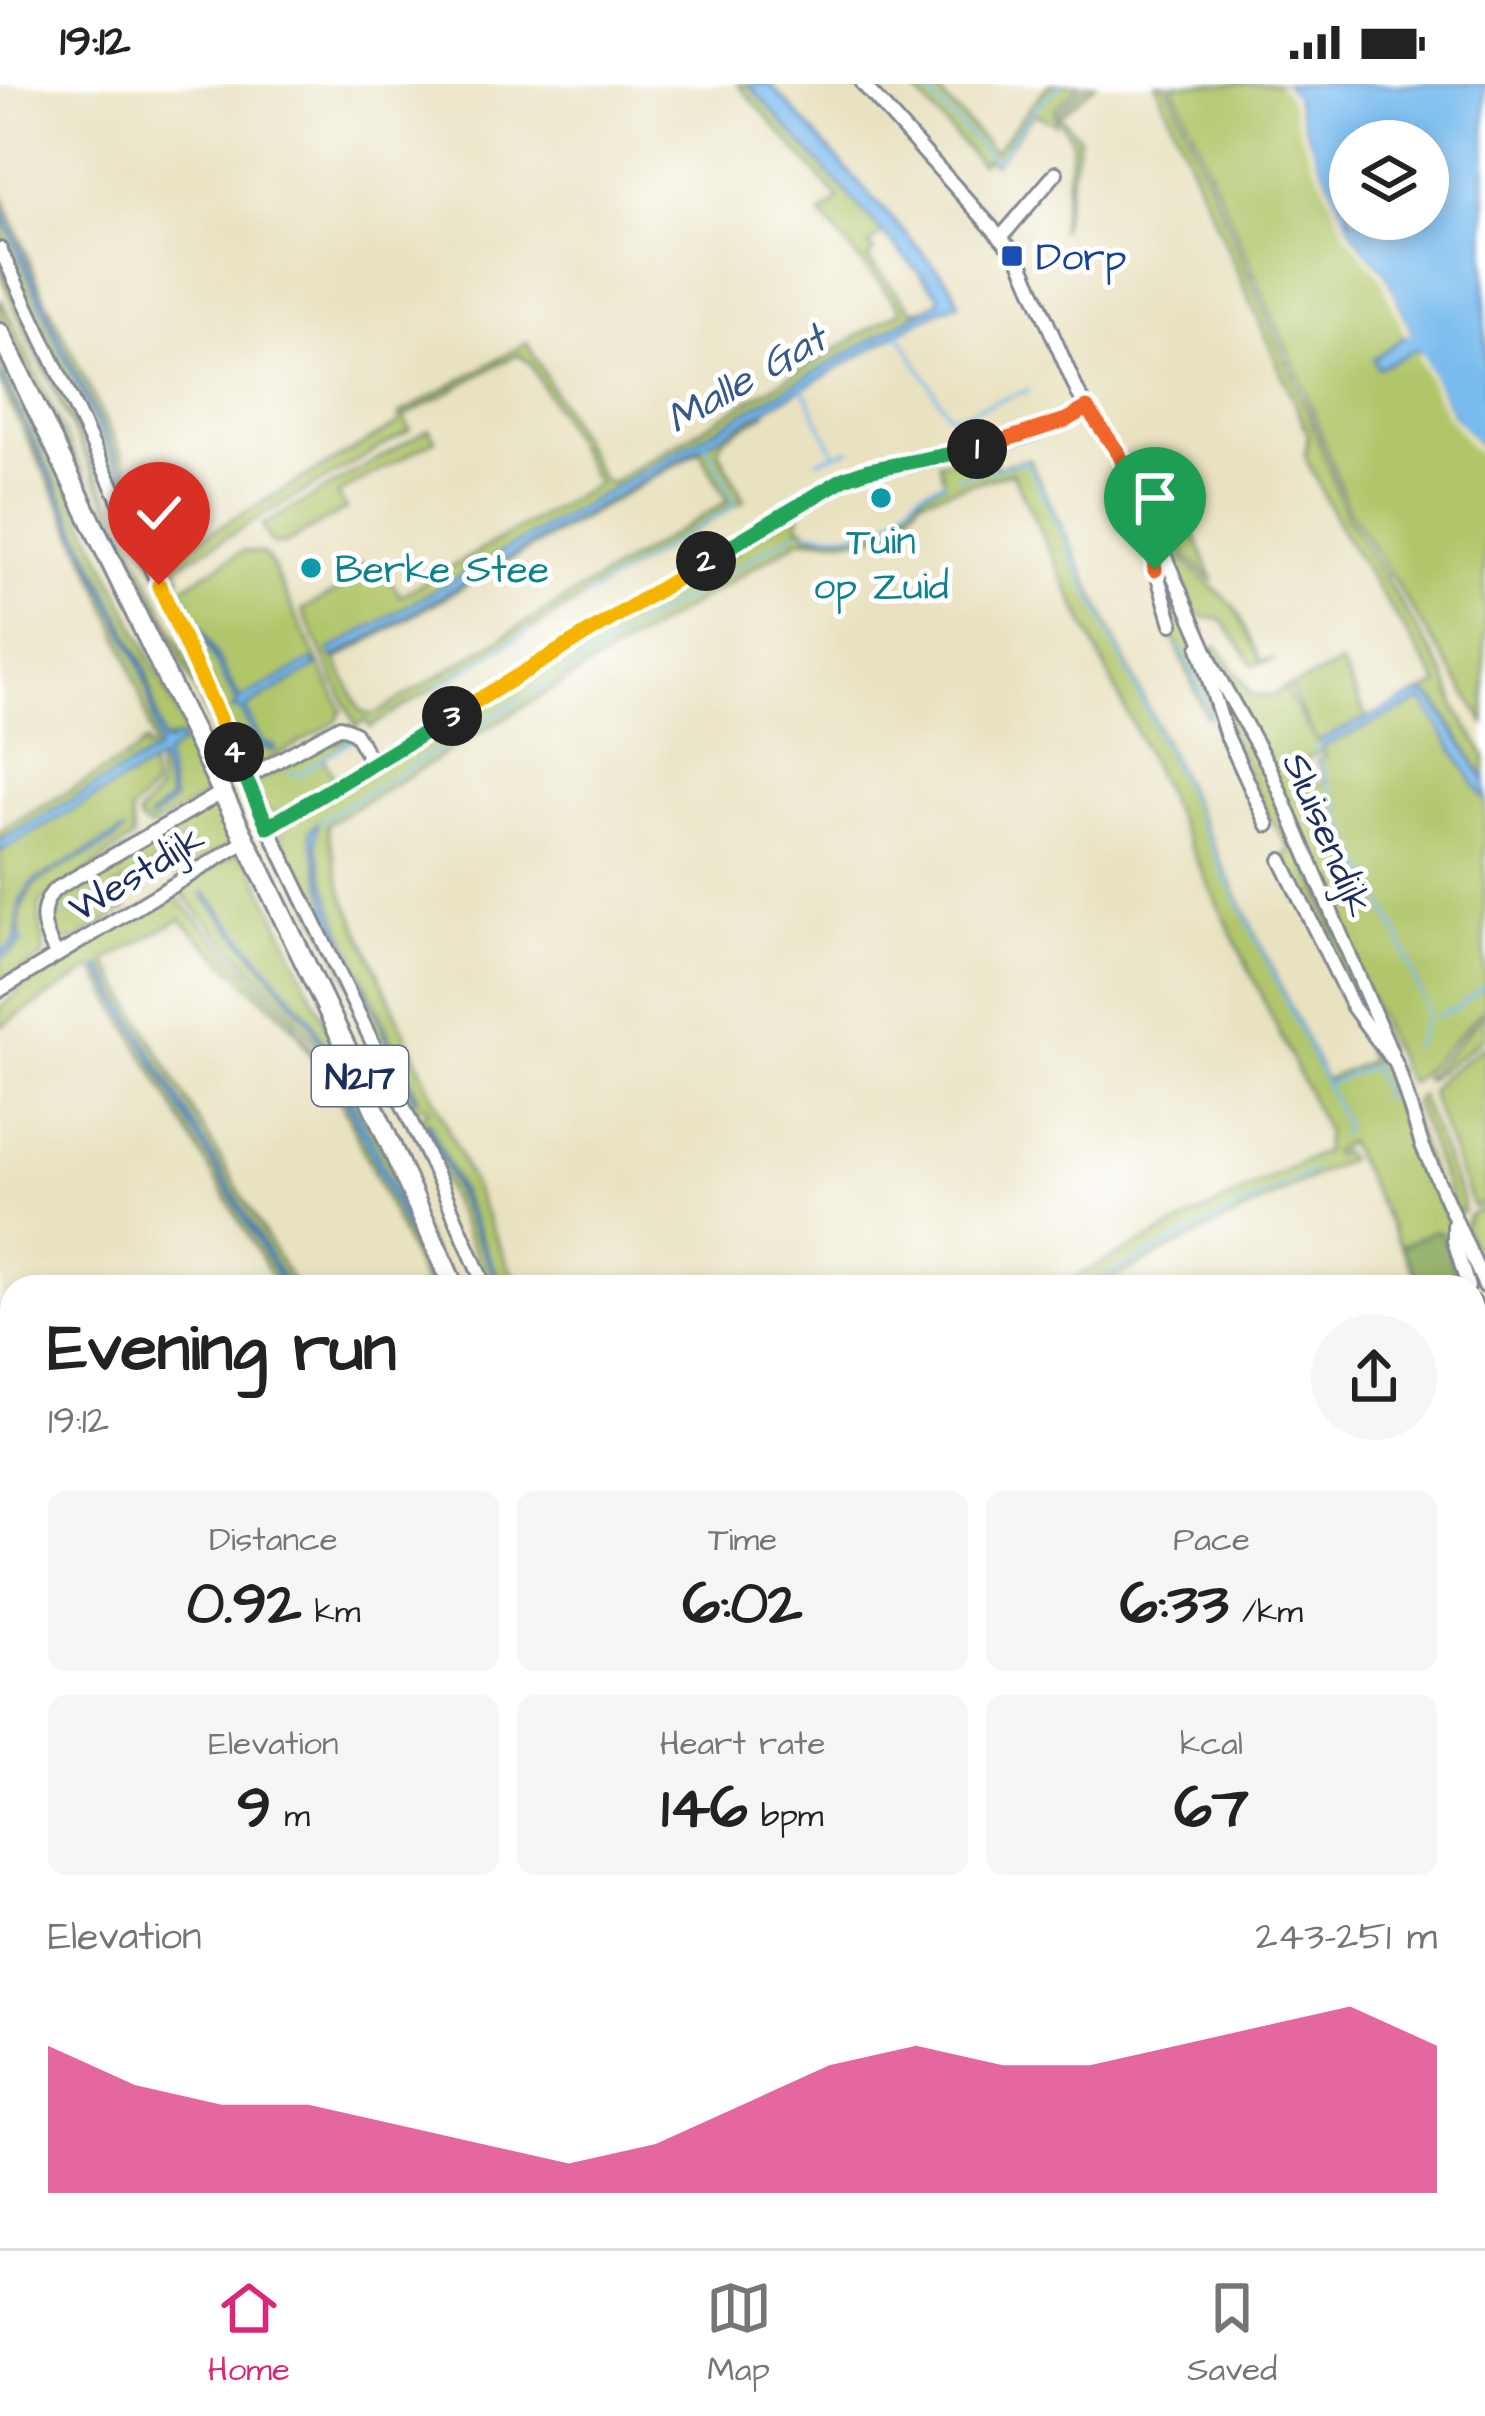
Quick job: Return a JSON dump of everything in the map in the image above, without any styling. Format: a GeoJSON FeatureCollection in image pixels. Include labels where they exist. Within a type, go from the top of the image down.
{"type":"FeatureCollection","features":[{"type":"Feature","properties":{"kind":"main road","name":"N217"},"geometry":{"type":"LineString","coordinates":[[0,333],[380,1119],[449,1275]]}},
{"type":"Feature","properties":{"kind":"street","name":"Sluisendijk"},"geometry":{"type":"LineString","coordinates":[[863,84],[1019,258],[1087,408],[1119,454],[1198,635],[1270,768],[1480,1275]]}},
{"type":"Feature","properties":{"kind":"street"},"geometry":{"type":"LineString","coordinates":[[1002,236],[1056,173]]}},
{"type":"Feature","properties":{"kind":"street"},"geometry":{"type":"LineString","coordinates":[[0,249],[480,1275]]}},
{"type":"Feature","properties":{"kind":"street"},"geometry":{"type":"LineString","coordinates":[[268,827],[837,482],[868,470],[985,447],[1066,420],[1087,408]]}},
{"type":"Feature","properties":{"kind":"street","name":"Sluisendijk"},"geometry":{"type":"LineString","coordinates":[[1151,525],[1154,565],[1172,624]]}},
{"type":"Feature","properties":{"kind":"street","name":"Sluisendijk"},"geometry":{"type":"LineString","coordinates":[[1198,635],[1201,662],[1225,730],[1268,825]]}},
{"type":"Feature","properties":{"kind":"street"},"geometry":{"type":"LineString","coordinates":[[252,775],[340,726],[355,733],[373,764]]}},
{"type":"Feature","properties":{"kind":"street","name":"Westdijk"},"geometry":{"type":"LineString","coordinates":[[56,955],[43,919],[49,895],[214,797]]}},
{"type":"Feature","properties":{"kind":"street","name":"Westdijk"},"geometry":{"type":"LineString","coordinates":[[0,990],[246,842]]}},
{"type":"Feature","properties":{"kind":"street","name":"Sluisendijk"},"geometry":{"type":"LineString","coordinates":[[1281,860],[1358,1015],[1395,1062]]}},
{"type":"Feature","properties":{"kind":"street"},"geometry":{"type":"LineString","coordinates":[[1455,1220],[1454,1240],[1464,1275]]}},
{"type":"Feature","properties":{"kind":"green space"},"geometry":{"type":"Polygon","coordinates":[[[738,84],[749,85],[883,233],[869,246],[874,251],[868,259],[913,311],[929,308],[330,652],[334,658],[766,408],[765,414],[724,438],[718,449],[744,500],[370,727],[365,720],[356,726],[302,610],[341,589],[335,577],[361,563],[369,578],[384,569],[400,596],[597,484],[530,363],[518,354],[404,417],[410,430],[176,567],[181,578],[171,583],[162,580],[3,247],[0,190],[45,298],[171,555],[398,424],[400,414],[527,343],[602,479],[610,483],[902,310],[821,215],[839,199],[738,84]],[[700,451],[336,660],[361,712],[374,715],[728,501],[700,451]]]}},
{"type":"Feature","properties":{"kind":"green space"},"geometry":{"type":"Polygon","coordinates":[[[919,84],[931,84],[994,152],[1049,84],[1081,84],[1054,110],[1056,124],[1034,113],[994,164],[986,159],[980,164],[917,93],[919,84]]]}},
{"type":"Feature","properties":{"kind":"green space"},"geometry":{"type":"Polygon","coordinates":[[[1087,84],[1096,84],[1060,116],[1079,137],[1060,231],[1072,141],[1056,114],[1087,84]]]}},
{"type":"Feature","properties":{"kind":"green space"},"geometry":{"type":"Polygon","coordinates":[[[1156,84],[1167,84],[1307,409],[1346,515],[1446,677],[1456,708],[1485,755],[1485,779],[1437,701],[1419,694],[1439,684],[1344,535],[1305,457],[1308,434],[1156,84]]]}},
{"type":"Feature","properties":{"kind":"green space"},"geometry":{"type":"Polygon","coordinates":[[[1172,84],[1338,84],[1346,120],[1329,120],[1329,240],[1375,240],[1485,333],[1485,723],[1349,511],[1308,399],[1172,84]]]}},
{"type":"Feature","properties":{"kind":"green space"},"geometry":{"type":"Polygon","coordinates":[[[0,259],[211,710],[240,775],[236,777],[22,323],[0,273],[0,259]]]}},
{"type":"Feature","properties":{"kind":"green space"},"geometry":{"type":"Polygon","coordinates":[[[0,298],[155,623],[219,773],[0,318],[0,298]]]}},
{"type":"Feature","properties":{"kind":"green space"},"geometry":{"type":"Polygon","coordinates":[[[0,344],[214,791],[151,828],[138,816],[159,791],[157,762],[161,760],[170,799],[148,819],[173,802],[165,756],[182,742],[179,737],[163,741],[145,667],[0,369],[0,344]]]}},
{"type":"Feature","properties":{"kind":"green space"},"geometry":{"type":"Polygon","coordinates":[[[0,375],[137,658],[159,746],[0,841],[0,831],[146,742],[148,749],[154,746],[107,607],[0,384],[0,375]]]}},
{"type":"Feature","properties":{"kind":"green space"},"geometry":{"type":"Polygon","coordinates":[[[429,429],[435,440],[338,494],[346,509],[285,544],[272,544],[262,526],[429,429]]]}},
{"type":"Feature","properties":{"kind":"green space"},"geometry":{"type":"Polygon","coordinates":[[[990,450],[996,467],[1029,459],[1325,1080],[1370,1061],[1351,1018],[1355,1017],[1371,1045],[1394,1070],[1449,1222],[1462,1275],[1457,1275],[1441,1232],[1433,1231],[1401,1247],[1348,1142],[1332,1151],[1334,1155],[1341,1151],[1349,1159],[1119,1275],[1079,1275],[1324,1151],[1326,1131],[1012,472],[921,498],[882,534],[801,539],[327,825],[342,891],[513,1275],[498,1275],[429,1122],[425,1124],[494,1275],[485,1275],[416,1120],[428,1111],[425,1106],[411,1110],[283,847],[285,823],[430,734],[433,737],[469,716],[467,712],[799,511],[799,527],[806,534],[872,531],[892,522],[918,496],[945,483],[939,462],[990,450]],[[320,820],[310,831],[327,906],[416,1100],[332,905],[313,830],[320,820]]]}},
{"type":"Feature","properties":{"kind":"green space"},"geometry":{"type":"Polygon","coordinates":[[[1193,531],[1214,581],[1175,542],[1193,531]]]}},
{"type":"Feature","properties":{"kind":"green space"},"geometry":{"type":"Polygon","coordinates":[[[1152,538],[1193,634],[1214,712],[1206,716],[1171,632],[1177,629],[1165,602],[1152,538]]]}},
{"type":"Feature","properties":{"kind":"green space"},"geometry":{"type":"Polygon","coordinates":[[[1172,550],[1235,607],[1261,660],[1275,660],[1253,664],[1222,620],[1197,616],[1167,553],[1172,550]]]}},
{"type":"Feature","properties":{"kind":"green space"},"geometry":{"type":"Polygon","coordinates":[[[243,551],[262,553],[342,710],[336,722],[250,771],[171,599],[178,590],[243,551]],[[185,596],[238,706],[234,708],[258,737],[245,708],[316,667],[314,660],[240,700],[185,596]]]}},
{"type":"Feature","properties":{"kind":"green space"},"geometry":{"type":"Polygon","coordinates":[[[1217,646],[1253,696],[1271,696],[1287,687],[1317,742],[1290,688],[1341,664],[1367,718],[1319,741],[1424,701],[1485,801],[1485,1008],[1410,1083],[1402,1070],[1211,650],[1217,646]],[[1323,751],[1305,759],[1308,765],[1297,771],[1305,789],[1326,781],[1317,760],[1325,756],[1323,751]]]}},
{"type":"Feature","properties":{"kind":"green space"},"geometry":{"type":"Polygon","coordinates":[[[1204,667],[1265,768],[1386,1050],[1367,1026],[1282,856],[1291,850],[1262,806],[1204,667]]]}},
{"type":"Feature","properties":{"kind":"green space"},"geometry":{"type":"Polygon","coordinates":[[[349,734],[353,739],[323,758],[335,779],[278,814],[266,810],[252,783],[331,735],[336,743],[349,734]]]}},
{"type":"Feature","properties":{"kind":"green space"},"geometry":{"type":"Polygon","coordinates":[[[150,762],[154,788],[131,812],[133,838],[40,904],[42,958],[0,983],[0,959],[17,948],[21,910],[33,885],[125,831],[34,881],[20,902],[15,942],[0,953],[0,852],[150,762]]]}},
{"type":"Feature","properties":{"kind":"green space"},"geometry":{"type":"Polygon","coordinates":[[[219,800],[232,830],[228,846],[177,876],[179,867],[171,854],[115,888],[127,909],[74,941],[56,940],[49,915],[59,890],[219,800]]]}},
{"type":"Feature","properties":{"kind":"green space"},"geometry":{"type":"Polygon","coordinates":[[[237,853],[251,863],[442,1275],[431,1275],[311,1019],[203,895],[311,1024],[426,1275],[420,1275],[313,1041],[183,895],[184,885],[237,853]]]}},
{"type":"Feature","properties":{"kind":"green space"},"geometry":{"type":"Polygon","coordinates":[[[168,894],[290,1017],[337,1101],[296,1030],[180,919],[106,961],[288,1275],[281,1275],[102,967],[277,1275],[271,1275],[93,968],[0,1027],[0,1008],[48,965],[168,894]]]}},
{"type":"Feature","properties":{"kind":"green space"},"geometry":{"type":"Polygon","coordinates":[[[1485,1013],[1485,1037],[1426,1081],[1424,1079],[1485,1013]]]}},
{"type":"Feature","properties":{"kind":"green space"},"geometry":{"type":"Polygon","coordinates":[[[1485,1045],[1485,1202],[1473,1207],[1430,1092],[1485,1045]]]}},
{"type":"Feature","properties":{"kind":"green space"},"geometry":{"type":"Polygon","coordinates":[[[1420,1095],[1463,1212],[1456,1213],[1414,1102],[1420,1095]]]}},
{"type":"Feature","properties":{"kind":"green space"},"geometry":{"type":"Polygon","coordinates":[[[1485,1207],[1485,1268],[1463,1227],[1469,1215],[1485,1207]]]}},
{"type":"Feature","properties":{"kind":"green space"},"geometry":{"type":"Polygon","coordinates":[[[1433,1231],[1441,1232],[1457,1275],[1416,1275],[1401,1247],[1433,1231]]]}},
{"type":"Feature","properties":{"kind":"water"},"geometry":{"type":"Polygon","coordinates":[[[748,84],[770,84],[951,284],[959,303],[937,311],[333,658],[329,651],[939,301],[939,295],[748,84]]]}},
{"type":"Feature","properties":{"kind":"water"},"geometry":{"type":"Polygon","coordinates":[[[1284,84],[1485,84],[1485,453],[1456,421],[1417,349],[1378,368],[1373,359],[1410,333],[1386,276],[1358,240],[1449,240],[1449,120],[1329,120],[1329,184],[1296,101],[1284,84]]]}},
{"type":"Feature","properties":{"kind":"water"},"geometry":{"type":"Polygon","coordinates":[[[0,202],[68,358],[170,567],[63,356],[0,202]]]}},
{"type":"Feature","properties":{"kind":"water"},"geometry":{"type":"Polygon","coordinates":[[[0,369],[145,668],[163,741],[179,737],[182,743],[165,756],[173,802],[149,822],[170,799],[160,760],[0,852],[0,841],[159,746],[137,658],[0,369]]]}},
{"type":"Feature","properties":{"kind":"water"},"geometry":{"type":"Polygon","coordinates":[[[185,596],[240,700],[313,660],[317,666],[245,708],[261,741],[274,746],[274,751],[259,746],[240,710],[233,709],[238,705],[185,596]]]}},
{"type":"Feature","properties":{"kind":"water"},"geometry":{"type":"Polygon","coordinates":[[[1419,694],[1429,695],[1485,779],[1485,801],[1423,700],[1322,747],[1319,741],[1419,694]]]}},
{"type":"Feature","properties":{"kind":"water"},"geometry":{"type":"Polygon","coordinates":[[[320,819],[317,841],[322,873],[335,912],[415,1100],[327,906],[310,831],[320,819]]]}},
{"type":"Feature","properties":{"kind":"water"},"geometry":{"type":"Polygon","coordinates":[[[125,830],[36,883],[24,898],[19,918],[22,943],[0,959],[0,953],[16,942],[20,902],[31,884],[125,830]]]}},
{"type":"Feature","properties":{"kind":"water"},"geometry":{"type":"Polygon","coordinates":[[[203,894],[311,1019],[431,1275],[426,1275],[311,1024],[203,894]]]}},
{"type":"Feature","properties":{"kind":"water"},"geometry":{"type":"Polygon","coordinates":[[[102,966],[281,1275],[277,1275],[102,966]]]}},
{"type":"Feature","properties":{"kind":"water"},"geometry":{"type":"Polygon","coordinates":[[[428,1122],[498,1275],[494,1275],[428,1122]]]}},
{"type":"Feature","properties":{"kind":"pier"},"geometry":{"type":"Polygon","coordinates":[[[1278,84],[1284,84],[1294,97],[1329,183],[1329,197],[1302,138],[1290,100],[1278,84]]]}},
{"type":"Feature","properties":{"kind":"pier"},"geometry":{"type":"Polygon","coordinates":[[[1351,240],[1357,240],[1386,276],[1411,333],[1405,337],[1381,279],[1351,240]]]}},
{"type":"Feature","properties":{"kind":"pier"},"geometry":{"type":"Polygon","coordinates":[[[1420,351],[1453,416],[1485,459],[1468,445],[1444,411],[1417,357],[1420,351]]]}},
{"type":"Feature","properties":{"kind":"waterway"},"geometry":{"type":"LineString","coordinates":[[927,92],[995,162],[1032,112],[1061,84]]}},
{"type":"Feature","properties":{"kind":"waterway"},"geometry":{"type":"LineString","coordinates":[[897,330],[948,414],[1029,390]]}},
{"type":"Feature","properties":{"kind":"waterway","name":"Malle Gat"},"geometry":{"type":"LineString","coordinates":[[802,386],[835,454]]}},
{"type":"Feature","properties":{"kind":"waterway","name":"Malle Gat"},"geometry":{"type":"LineString","coordinates":[[586,596],[736,504],[706,443]]}},
{"type":"Feature","properties":{"kind":"waterway"},"geometry":{"type":"LineString","coordinates":[[817,461],[850,449]]}},
{"type":"Feature","properties":{"kind":"waterway"},"geometry":{"type":"LineString","coordinates":[[958,477],[1027,461],[1326,1084]]}},
{"type":"Feature","properties":{"kind":"waterway"},"geometry":{"type":"LineString","coordinates":[[805,531],[873,530],[892,520],[918,494],[945,481]]}},
{"type":"Feature","properties":{"kind":"waterway"},"geometry":{"type":"LineString","coordinates":[[635,628],[797,531]]}},
{"type":"Feature","properties":{"kind":"waterway"},"geometry":{"type":"LineString","coordinates":[[437,687],[530,630]]}},
{"type":"Feature","properties":{"kind":"waterway"},"geometry":{"type":"LineString","coordinates":[[561,676],[629,632]]}},
{"type":"Feature","properties":{"kind":"waterway"},"geometry":{"type":"LineString","coordinates":[[1180,647],[1213,722]]}},
{"type":"Feature","properties":{"kind":"waterway"},"geometry":{"type":"LineString","coordinates":[[529,695],[552,681]]}},
{"type":"Feature","properties":{"kind":"waterway"},"geometry":{"type":"LineString","coordinates":[[318,822],[521,699]]}},
{"type":"Feature","properties":{"kind":"waterway"},"geometry":{"type":"LineString","coordinates":[[288,773],[299,774],[350,741]]}},
{"type":"Feature","properties":{"kind":"waterway"},"geometry":{"type":"LineString","coordinates":[[1316,753],[1314,749],[1323,744]]}},
{"type":"Feature","properties":{"kind":"waterway"},"geometry":{"type":"LineString","coordinates":[[1319,759],[1354,846],[1399,936],[1428,1013],[1414,1047]]}},
{"type":"Feature","properties":{"kind":"waterway"},"geometry":{"type":"LineString","coordinates":[[178,847],[182,838]]}},
{"type":"Feature","properties":{"kind":"waterway"},"geometry":{"type":"LineString","coordinates":[[64,916],[107,891]]}},
{"type":"Feature","properties":{"kind":"waterway"},"geometry":{"type":"LineString","coordinates":[[1435,1017],[1456,1008],[1485,985]]}},
{"type":"Feature","properties":{"kind":"waterway"},"geometry":{"type":"LineString","coordinates":[[1341,1135],[1345,1125],[1326,1084],[1373,1065]]}},
{"type":"Feature","properties":{"kind":"waterway"},"geometry":{"type":"LineString","coordinates":[[1372,1068],[1385,1100]]}},
{"type":"Feature","properties":{"kind":"waterway"},"geometry":{"type":"LineString","coordinates":[[1108,1275],[1315,1170]]}},
{"type":"Feature","properties":{"kind":"place","name":"Dorp"},"geometry":{"type":"Point","coordinates":[1012,256]}},
{"type":"Feature","properties":{"kind":"place","name":"Tuin op Zuid"},"geometry":{"type":"Point","coordinates":[881,498]}},
{"type":"Feature","properties":{"kind":"place","name":"Berke Stee"},"geometry":{"type":"Point","coordinates":[311,568]}},
{"type":"Feature","properties":{"kind":"route"},"geometry":{"type":"LineString","coordinates":[[159,585],[268,827],[813,495],[868,470],[985,447],[1066,420],[1087,408],[1119,454],[1151,525],[1155,570]]}}]}
